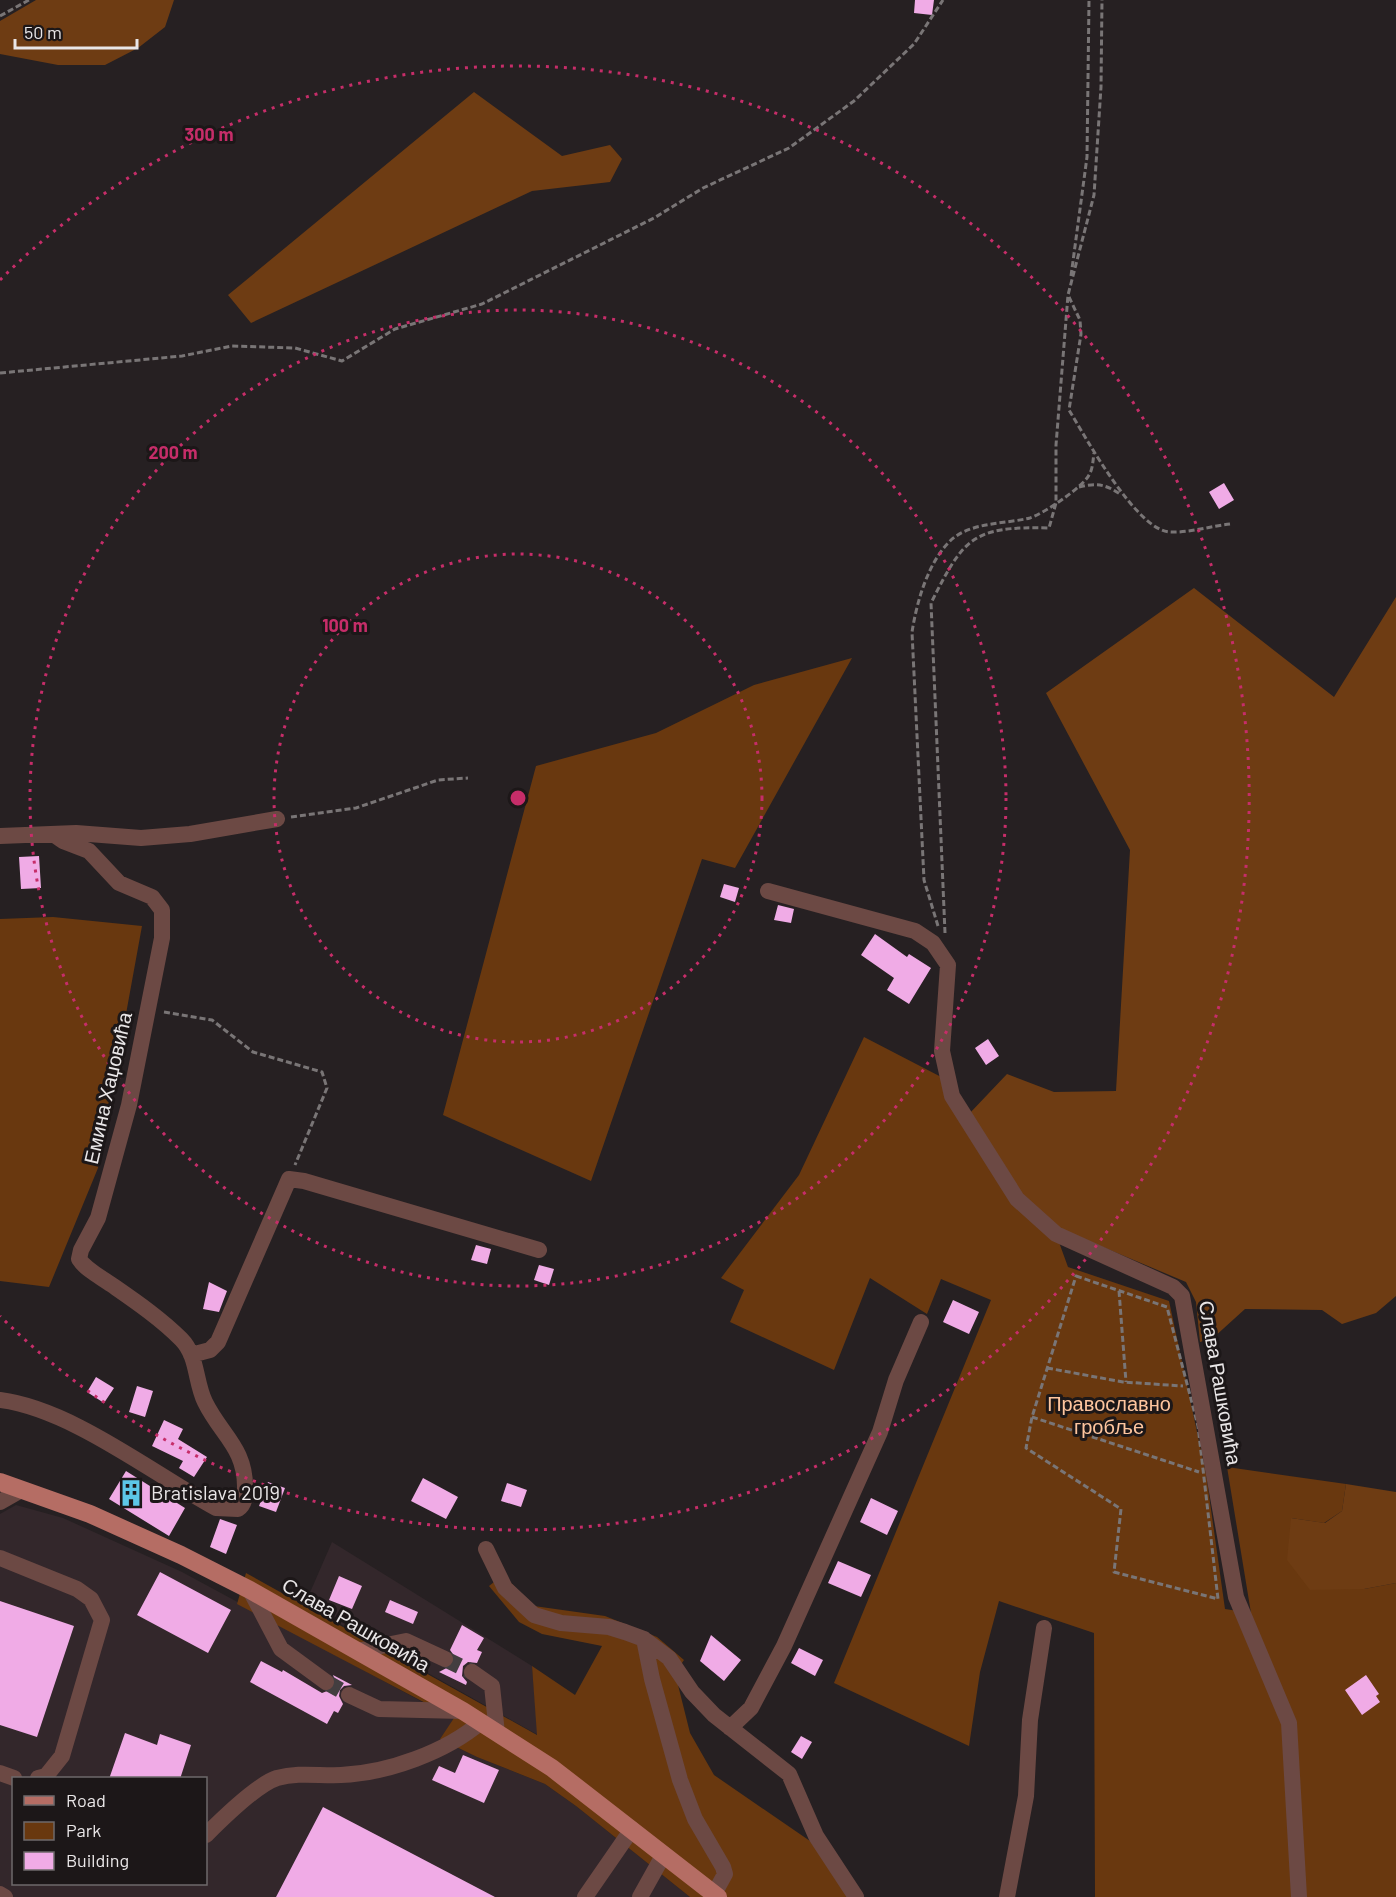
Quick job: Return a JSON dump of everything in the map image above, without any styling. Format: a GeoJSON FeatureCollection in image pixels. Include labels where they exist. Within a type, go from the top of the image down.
{"type":"FeatureCollection","features":[{"type":"Feature","properties":{"kind":"main road","name":"Слава Рашковића"},"geometry":{"type":"LineString","coordinates":[[0,1482],[142,1536],[250,1590],[463,1711],[552,1768],[716,1895]]}},
{"type":"Feature","properties":{"kind":"street","name":"Емина Хаџовића"},"geometry":{"type":"LineString","coordinates":[[0,836],[87,833],[141,838],[190,834],[277,819]]}},
{"type":"Feature","properties":{"kind":"street","name":"Емина Хаџовића"},"geometry":{"type":"LineString","coordinates":[[53,834],[63,841],[89,851],[119,883],[152,897],[159,903],[162,910],[162,938],[120,1139],[98,1218],[81,1250],[79,1260],[147,1309],[183,1340],[194,1363]]}},
{"type":"Feature","properties":{"kind":"street"},"geometry":{"type":"LineString","coordinates":[[768,891],[915,932],[933,943],[948,965]]}},
{"type":"Feature","properties":{"kind":"street","name":"Слава Рашковића"},"geometry":{"type":"LineString","coordinates":[[948,965],[942,1051],[952,1096],[1017,1199],[1056,1234],[1173,1287],[1182,1296],[1236,1597],[1289,1723],[1299,1897]]}},
{"type":"Feature","properties":{"kind":"street"},"geometry":{"type":"LineString","coordinates":[[0,1400],[25,1405],[56,1417],[216,1508],[238,1509],[244,1502],[245,1494],[241,1460],[231,1438],[205,1402],[198,1386],[194,1363],[218,1342],[289,1179],[304,1181],[539,1250]]}},
{"type":"Feature","properties":{"kind":"street"},"geometry":{"type":"LineString","coordinates":[[730,1728],[751,1708],[784,1646],[880,1432],[896,1380],[921,1322]]}},
{"type":"Feature","properties":{"kind":"street"},"geometry":{"type":"LineString","coordinates":[[0,1502],[21,1490]]}},
{"type":"Feature","properties":{"kind":"street"},"geometry":{"type":"LineString","coordinates":[[486,1549],[505,1588],[534,1615],[561,1623],[609,1627],[644,1639],[669,1658],[692,1692],[730,1728],[789,1774],[816,1836],[856,1897]]}},
{"type":"Feature","properties":{"kind":"street"},"geometry":{"type":"LineString","coordinates":[[0,1558],[76,1589],[91,1599],[102,1620],[62,1755],[43,1777]]}},
{"type":"Feature","properties":{"kind":"street"},"geometry":{"type":"LineString","coordinates":[[250,1590],[281,1649],[326,1682]]}},
{"type":"Feature","properties":{"kind":"street"},"geometry":{"type":"LineString","coordinates":[[1007,1897],[1026,1796],[1030,1720],[1044,1628]]}},
{"type":"Feature","properties":{"kind":"street","name":"Слава Рашковића"},"geometry":{"type":"LineString","coordinates":[[644,1639],[652,1679],[680,1780],[705,1839],[725,1874],[716,1895]]}},
{"type":"Feature","properties":{"kind":"street"},"geometry":{"type":"LineString","coordinates":[[357,1651],[406,1641],[446,1659]]}},
{"type":"Feature","properties":{"kind":"street"},"geometry":{"type":"LineString","coordinates":[[472,1672],[492,1686],[497,1732]]}},
{"type":"Feature","properties":{"kind":"street"},"geometry":{"type":"LineString","coordinates":[[349,1695],[379,1709],[463,1711]]}},
{"type":"Feature","properties":{"kind":"street"},"geometry":{"type":"LineString","coordinates":[[207,1834],[237,1806],[275,1778],[301,1773],[342,1775],[383,1767],[463,1738],[481,1722]]}},
{"type":"Feature","properties":{"kind":"street"},"geometry":{"type":"LineString","coordinates":[[585,1897],[632,1829]]}},
{"type":"Feature","properties":{"kind":"street"},"geometry":{"type":"LineString","coordinates":[[640,1897],[664,1854]]}},
{"type":"Feature","properties":{"kind":"street"},"geometry":{"type":"LineString","coordinates":[[0,1894],[5,1897]]}},
{"type":"Feature","properties":{"kind":"path"},"geometry":{"type":"LineString","coordinates":[[0,16],[29,0]]}},
{"type":"Feature","properties":{"kind":"path"},"geometry":{"type":"LineString","coordinates":[[0,373],[182,356],[232,346],[295,348],[342,361],[395,329],[482,304],[654,218],[703,188],[789,148],[854,101],[914,44],[943,0]]}},
{"type":"Feature","properties":{"kind":"path"},"geometry":{"type":"LineString","coordinates":[[948,965],[942,890],[931,603],[950,565],[976,535],[1013,527],[1049,528],[1056,503],[1056,445],[1068,295],[1087,157],[1089,0]]}},
{"type":"Feature","properties":{"kind":"path"},"geometry":{"type":"LineString","coordinates":[[1102,0],[1101,87],[1094,195],[1068,295],[1080,320],[1081,334],[1069,410],[1123,496]]}},
{"type":"Feature","properties":{"kind":"path"},"geometry":{"type":"LineString","coordinates":[[940,935],[924,880],[912,632],[916,609],[939,554],[953,539],[968,530],[1032,517],[1056,503],[1089,476],[1094,453]]}},
{"type":"Feature","properties":{"kind":"path"},"geometry":{"type":"LineString","coordinates":[[1077,488],[1096,483],[1107,485],[1123,496],[1154,526],[1169,532],[1230,524]]}},
{"type":"Feature","properties":{"kind":"path"},"geometry":{"type":"LineString","coordinates":[[277,819],[356,808],[438,780],[468,778]]}},
{"type":"Feature","properties":{"kind":"path"},"geometry":{"type":"LineString","coordinates":[[148,1009],[212,1020],[254,1052],[322,1072],[327,1089],[289,1179]]}},
{"type":"Feature","properties":{"kind":"path"},"geometry":{"type":"LineString","coordinates":[[1076,1276],[1167,1307],[1198,1426],[1218,1599],[1114,1572],[1121,1509],[1026,1448],[1046,1367],[1076,1276]]}},
{"type":"Feature","properties":{"kind":"path"},"geometry":{"type":"LineString","coordinates":[[1119,1291],[1126,1382]]}},
{"type":"Feature","properties":{"kind":"path"},"geometry":{"type":"LineString","coordinates":[[1046,1367],[1126,1382],[1188,1386]]}},
{"type":"Feature","properties":{"kind":"path"},"geometry":{"type":"LineString","coordinates":[[1032,1417],[1215,1477]]}},
{"type":"Feature","properties":{"kind":"shaded area"},"geometry":{"type":"Polygon","coordinates":[[[36,0],[174,0],[165,27],[138,48],[105,65],[58,65],[0,54],[0,21],[36,0]]]}},
{"type":"Feature","properties":{"kind":"shaded area"},"geometry":{"type":"Polygon","coordinates":[[[474,92],[562,156],[610,145],[622,159],[610,182],[532,191],[251,323],[228,295],[474,92]]]}},
{"type":"Feature","properties":{"kind":"shaded area"},"geometry":{"type":"Polygon","coordinates":[[[1194,588],[1334,697],[1396,597],[1396,1296],[1376,1313],[1342,1324],[1322,1310],[1245,1309],[1213,1338],[1200,1342],[1196,1302],[1186,1282],[1060,1229],[1025,1199],[969,1114],[1007,1074],[1054,1092],[1116,1091],[1130,850],[1046,693],[1194,588]]]}},
{"type":"Feature","properties":{"kind":"shaded area"},"geometry":{"type":"Polygon","coordinates":[[[1346,1484],[1396,1492],[1396,1583],[1364,1589],[1310,1590],[1287,1560],[1291,1518],[1325,1523],[1342,1511],[1346,1484]]]}},
{"type":"Feature","properties":{"kind":"shaded area"},"geometry":{"type":"Polygon","coordinates":[[[16,1505],[63,1518],[182,1572],[454,1719],[440,1739],[477,1757],[545,1784],[690,1897],[0,1897],[0,1514],[16,1505]]]}},
{"type":"Feature","properties":{"kind":"shaded area"},"geometry":{"type":"Polygon","coordinates":[[[332,1542],[532,1666],[538,1735],[305,1604],[332,1542]]]}},
{"type":"Feature","properties":{"kind":"green space"},"geometry":{"type":"Polygon","coordinates":[[[852,658],[735,868],[702,859],[591,1181],[443,1115],[536,766],[656,733],[754,685],[852,658]]]}},
{"type":"Feature","properties":{"kind":"green space"},"geometry":{"type":"Polygon","coordinates":[[[53,917],[142,926],[98,1168],[49,1287],[0,1281],[0,919],[53,917]]]}},
{"type":"Feature","properties":{"kind":"green space","name":"Православно гробље"},"geometry":{"type":"Polygon","coordinates":[[[864,1037],[947,1080],[1056,1234],[1068,1267],[1169,1301],[1206,1474],[1225,1609],[1251,1613],[1227,1467],[1346,1484],[1342,1511],[1324,1523],[1291,1518],[1364,1589],[1396,1583],[1396,1897],[1095,1897],[1094,1633],[999,1601],[980,1672],[969,1746],[834,1683],[991,1300],[941,1279],[927,1314],[870,1278],[834,1370],[730,1322],[744,1290],[721,1278],[799,1175],[864,1037]]]}},
{"type":"Feature","properties":{"kind":"green space"},"geometry":{"type":"Polygon","coordinates":[[[246,1573],[537,1735],[532,1666],[575,1695],[602,1646],[542,1634],[519,1622],[489,1586],[503,1575],[534,1606],[605,1616],[657,1637],[684,1660],[675,1673],[690,1733],[714,1775],[810,1841],[856,1897],[690,1897],[545,1784],[477,1757],[440,1739],[454,1718],[237,1604],[246,1573]]]}},
{"type":"Feature","properties":{"kind":"building"},"geometry":{"type":"Polygon","coordinates":[[[915,0],[934,0],[932,15],[914,13],[915,0]]]}},
{"type":"Feature","properties":{"kind":"building"},"geometry":{"type":"Polygon","coordinates":[[[1224,483],[1234,500],[1219,509],[1209,492],[1224,483]]]}},
{"type":"Feature","properties":{"kind":"building"},"geometry":{"type":"Polygon","coordinates":[[[39,856],[41,888],[21,889],[19,857],[39,856]]]}},
{"type":"Feature","properties":{"kind":"building"},"geometry":{"type":"Polygon","coordinates":[[[724,884],[739,888],[735,902],[720,897],[724,884]]]}},
{"type":"Feature","properties":{"kind":"building"},"geometry":{"type":"Polygon","coordinates":[[[778,905],[794,909],[791,923],[774,920],[778,905]]]}},
{"type":"Feature","properties":{"kind":"building"},"geometry":{"type":"Polygon","coordinates":[[[875,934],[907,957],[909,954],[931,968],[909,1004],[887,990],[894,978],[861,955],[875,934]]]}},
{"type":"Feature","properties":{"kind":"building"},"geometry":{"type":"Polygon","coordinates":[[[988,1039],[999,1056],[986,1065],[975,1048],[988,1039]]]}},
{"type":"Feature","properties":{"kind":"building"},"geometry":{"type":"Polygon","coordinates":[[[476,1245],[491,1249],[487,1264],[471,1260],[476,1245]]]}},
{"type":"Feature","properties":{"kind":"building"},"geometry":{"type":"Polygon","coordinates":[[[539,1265],[554,1269],[549,1285],[534,1280],[539,1265]]]}},
{"type":"Feature","properties":{"kind":"building"},"geometry":{"type":"Polygon","coordinates":[[[209,1282],[227,1291],[219,1312],[203,1309],[209,1282]]]}},
{"type":"Feature","properties":{"kind":"building"},"geometry":{"type":"Polygon","coordinates":[[[953,1300],[979,1312],[969,1334],[943,1322],[953,1300]]]}},
{"type":"Feature","properties":{"kind":"building"},"geometry":{"type":"Polygon","coordinates":[[[96,1377],[114,1388],[104,1403],[87,1392],[96,1377]]]}},
{"type":"Feature","properties":{"kind":"building"},"geometry":{"type":"Polygon","coordinates":[[[137,1386],[153,1391],[145,1417],[129,1412],[137,1386]]]}},
{"type":"Feature","properties":{"kind":"building"},"geometry":{"type":"Polygon","coordinates":[[[164,1420],[183,1429],[178,1439],[207,1457],[194,1477],[179,1468],[183,1461],[152,1446],[164,1420]]]}},
{"type":"Feature","properties":{"kind":"building"},"geometry":{"type":"Polygon","coordinates":[[[126,1471],[185,1508],[169,1536],[109,1499],[126,1471]]]}},
{"type":"Feature","properties":{"kind":"building"},"geometry":{"type":"Polygon","coordinates":[[[423,1478],[458,1497],[446,1519],[411,1501],[423,1478]]]}},
{"type":"Feature","properties":{"kind":"building"},"geometry":{"type":"Polygon","coordinates":[[[268,1482],[285,1488],[276,1512],[259,1506],[268,1482]]]}},
{"type":"Feature","properties":{"kind":"building"},"geometry":{"type":"Polygon","coordinates":[[[507,1483],[527,1490],[521,1507],[501,1501],[507,1483]]]}},
{"type":"Feature","properties":{"kind":"building"},"geometry":{"type":"Polygon","coordinates":[[[871,1498],[898,1511],[887,1535],[860,1522],[871,1498]]]}},
{"type":"Feature","properties":{"kind":"building"},"geometry":{"type":"Polygon","coordinates":[[[220,1519],[237,1525],[226,1554],[210,1547],[220,1519]]]}},
{"type":"Feature","properties":{"kind":"building"},"geometry":{"type":"Polygon","coordinates":[[[838,1561],[871,1575],[861,1597],[828,1583],[838,1561]]]}},
{"type":"Feature","properties":{"kind":"building"},"geometry":{"type":"Polygon","coordinates":[[[160,1572],[231,1610],[208,1653],[137,1615],[160,1572]]]}},
{"type":"Feature","properties":{"kind":"building"},"geometry":{"type":"Polygon","coordinates":[[[339,1576],[362,1586],[352,1609],[329,1600],[339,1576]]]}},
{"type":"Feature","properties":{"kind":"building"},"geometry":{"type":"Polygon","coordinates":[[[390,1600],[418,1612],[413,1624],[385,1612],[390,1600]]]}},
{"type":"Feature","properties":{"kind":"building"},"geometry":{"type":"Polygon","coordinates":[[[0,1601],[74,1626],[37,1737],[0,1725],[0,1601]]]}},
{"type":"Feature","properties":{"kind":"building"},"geometry":{"type":"Polygon","coordinates":[[[462,1625],[484,1638],[477,1650],[482,1652],[477,1663],[468,1662],[463,1666],[462,1676],[467,1682],[466,1685],[439,1672],[454,1664],[455,1657],[450,1650],[462,1625]]]}},
{"type":"Feature","properties":{"kind":"building"},"geometry":{"type":"Polygon","coordinates":[[[711,1635],[741,1660],[724,1681],[700,1661],[711,1635]]]}},
{"type":"Feature","properties":{"kind":"building"},"geometry":{"type":"Polygon","coordinates":[[[799,1648],[823,1660],[815,1676],[791,1663],[799,1648]]]}},
{"type":"Feature","properties":{"kind":"building"},"geometry":{"type":"Polygon","coordinates":[[[261,1661],[282,1672],[283,1670],[322,1693],[335,1688],[333,1675],[352,1685],[344,1686],[340,1690],[339,1696],[343,1704],[338,1713],[334,1711],[327,1724],[250,1682],[261,1661]]]}},
{"type":"Feature","properties":{"kind":"building"},"geometry":{"type":"Polygon","coordinates":[[[1366,1675],[1379,1694],[1376,1696],[1380,1702],[1362,1715],[1345,1690],[1366,1675]]]}},
{"type":"Feature","properties":{"kind":"building"},"geometry":{"type":"Polygon","coordinates":[[[125,1733],[157,1745],[160,1734],[191,1745],[181,1777],[110,1777],[125,1733]]]}},
{"type":"Feature","properties":{"kind":"building"},"geometry":{"type":"Polygon","coordinates":[[[801,1736],[812,1742],[802,1759],[791,1752],[801,1736]]]}},
{"type":"Feature","properties":{"kind":"building"},"geometry":{"type":"Polygon","coordinates":[[[463,1755],[499,1770],[484,1803],[432,1780],[439,1766],[455,1773],[463,1755]]]}},
{"type":"Feature","properties":{"kind":"building"},"geometry":{"type":"Polygon","coordinates":[[[323,1807],[390,1842],[495,1897],[276,1897],[323,1807]]]}},
{"type":"Feature","properties":{"kind":"tunnel"},"geometry":{"type":"LineString","coordinates":[[445,1659],[472,1672]]}},
{"type":"Feature","properties":{"kind":"tunnel"},"geometry":{"type":"LineString","coordinates":[[326,1682],[349,1695]]}},
{"type":"Feature","properties":{"kind":"place","name":"Bratislava 2019"},"geometry":{"type":"Point","coordinates":[131,1493]}}]}
